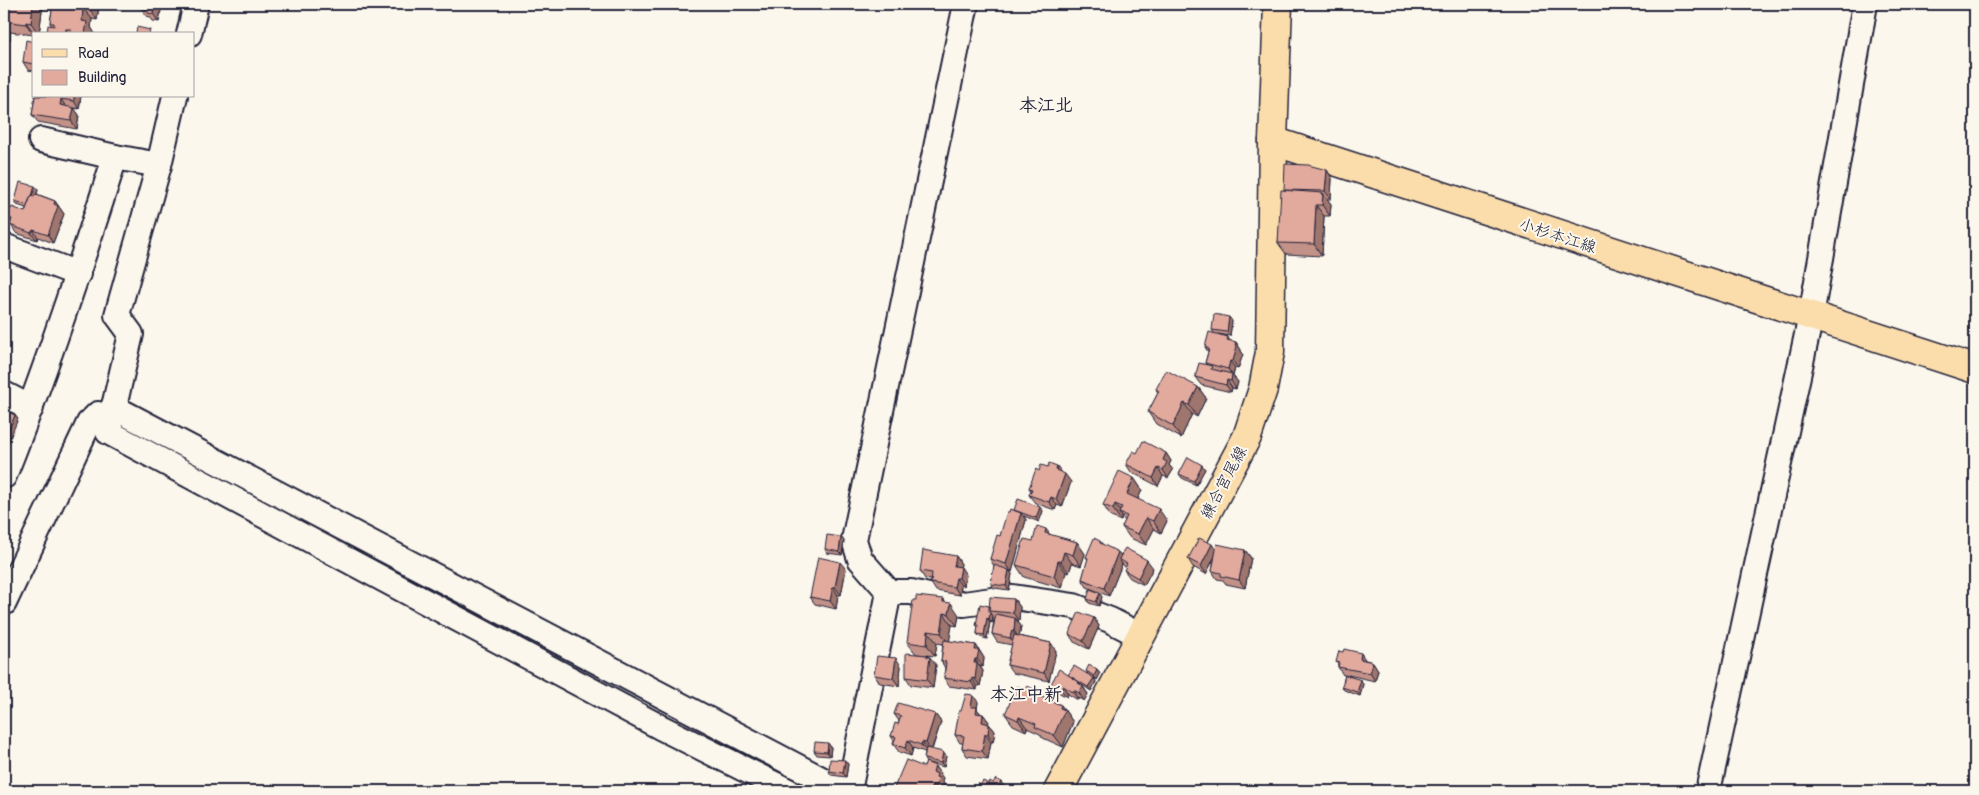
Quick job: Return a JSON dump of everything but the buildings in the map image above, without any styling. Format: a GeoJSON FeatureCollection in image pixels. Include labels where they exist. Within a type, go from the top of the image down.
{"type":"FeatureCollection","features":[{"type":"Feature","properties":{"kind":"main road"},"geometry":{"type":"LineString","coordinates":[[1273,141],[1278,4]]}},
{"type":"Feature","properties":{"kind":"main road","name":"小杉本江線"},"geometry":{"type":"LineString","coordinates":[[1273,141],[1975,369]]}},
{"type":"Feature","properties":{"kind":"main road","name":"練合宮尾線"},"geometry":{"type":"LineString","coordinates":[[1058,791],[1247,437],[1263,389],[1270,352],[1273,141]]}},
{"type":"Feature","properties":{"kind":"street"},"geometry":{"type":"LineString","coordinates":[[189,32],[196,4]]}},
{"type":"Feature","properties":{"kind":"street"},"geometry":{"type":"LineString","coordinates":[[966,4],[854,540],[860,560],[889,592],[910,592],[964,604],[1012,597],[1074,606],[1110,620],[1141,636]]}},
{"type":"Feature","properties":{"kind":"street"},"geometry":{"type":"LineString","coordinates":[[1708,791],[1811,316],[1865,4]]}},
{"type":"Feature","properties":{"kind":"street"},"geometry":{"type":"LineString","coordinates":[[174,98],[159,165],[117,314],[131,334],[105,411],[108,432],[660,727],[788,791]]}},
{"type":"Feature","properties":{"kind":"street"},"geometry":{"type":"LineString","coordinates":[[41,140],[159,165]]}},
{"type":"Feature","properties":{"kind":"street"},"geometry":{"type":"LineString","coordinates":[[4,476],[31,408],[78,274],[115,157]]}},
{"type":"Feature","properties":{"kind":"street"},"geometry":{"type":"LineString","coordinates":[[4,246],[78,274]]}},
{"type":"Feature","properties":{"kind":"street"},"geometry":{"type":"LineString","coordinates":[[4,394],[31,408]]}},
{"type":"Feature","properties":{"kind":"street"},"geometry":{"type":"LineString","coordinates":[[4,603],[89,423],[105,411]]}},
{"type":"Feature","properties":{"kind":"street"},"geometry":{"type":"LineString","coordinates":[[105,411],[378,545],[844,791]]}},
{"type":"Feature","properties":{"kind":"street"},"geometry":{"type":"LineString","coordinates":[[849,791],[889,592]]}},
{"type":"Feature","properties":{"kind":"district","name":"本江北"},"geometry":{"type":"Point","coordinates":[1046,105]}},
{"type":"Feature","properties":{"kind":"district","name":"本江中新"},"geometry":{"type":"Point","coordinates":[1026,694]}}]}
